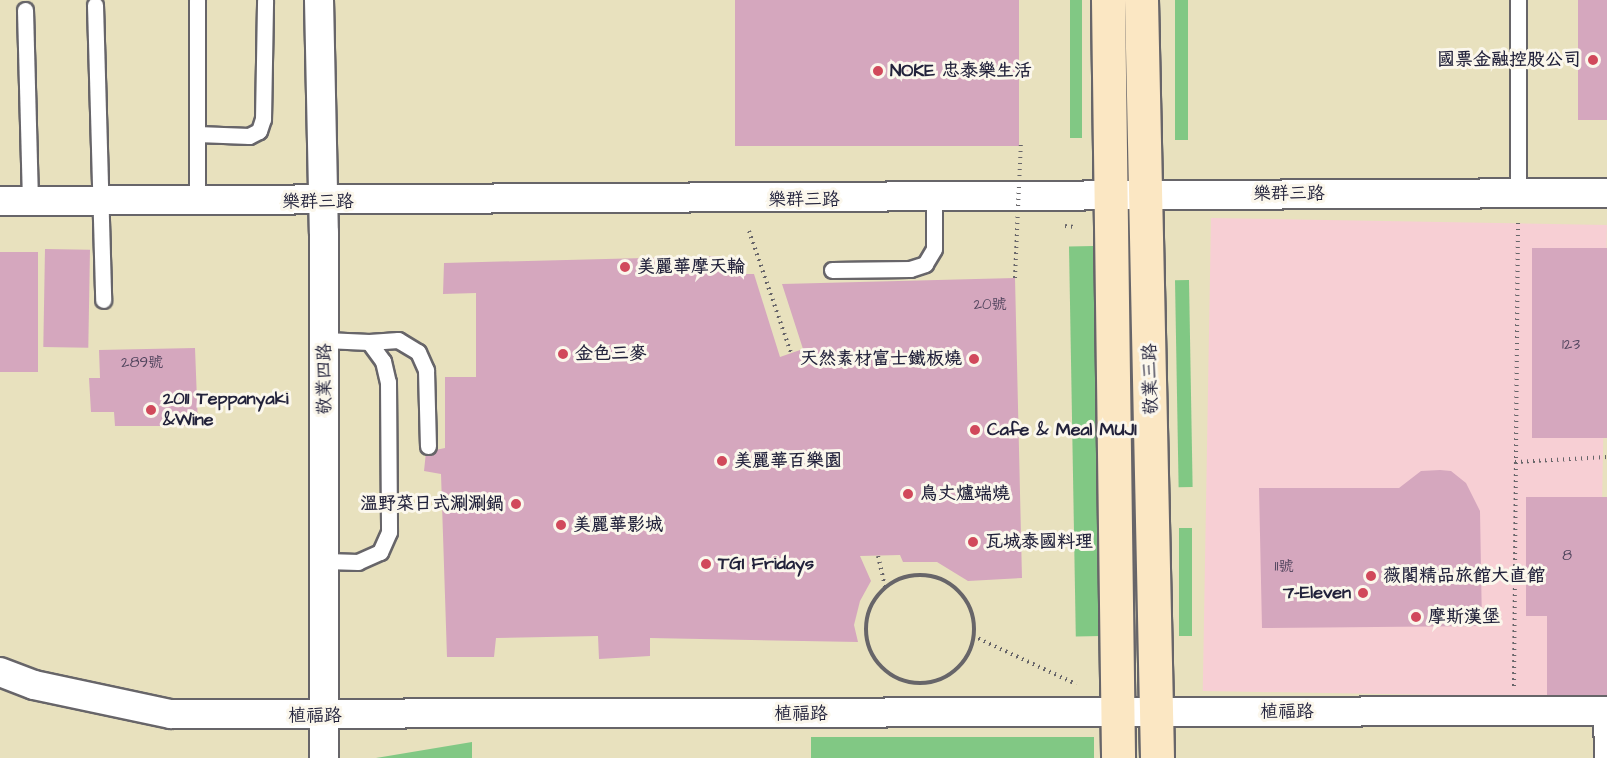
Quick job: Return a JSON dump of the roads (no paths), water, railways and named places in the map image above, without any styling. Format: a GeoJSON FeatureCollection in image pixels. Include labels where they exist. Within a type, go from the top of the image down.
{"type":"FeatureCollection","features":[{"type":"Feature","properties":{"kind":"street","name":"敬業四路"},"geometry":{"type":"LineString","coordinates":[[319,0],[325,340],[324,758]]}},
{"type":"Feature","properties":{"kind":"street"},"geometry":{"type":"LineString","coordinates":[[1108,0],[1118,758]]}},
{"type":"Feature","properties":{"kind":"street","name":"敬業三路"},"geometry":{"type":"LineString","coordinates":[[1141,0],[1143,195],[1149,248],[1157,758]]}},
{"type":"Feature","properties":{"kind":"street","name":"樂群三路"},"geometry":{"type":"LineString","coordinates":[[0,201],[323,203],[934,199],[1111,195],[1607,193]]}},
{"type":"Feature","properties":{"kind":"street","name":"植福路"},"geometry":{"type":"LineString","coordinates":[[1,675],[34,685],[171,714],[324,716],[1604,711]]}},
{"type":"Feature","properties":{"kind":"lane"},"geometry":{"type":"LineString","coordinates":[[197,0],[197,201]]}},
{"type":"Feature","properties":{"kind":"lane"},"geometry":{"type":"LineString","coordinates":[[197,134],[249,136],[259,131],[263,119],[265,0]]}},
{"type":"Feature","properties":{"kind":"lane"},"geometry":{"type":"LineString","coordinates":[[1518,0],[1518,195]]}},
{"type":"Feature","properties":{"kind":"lane"},"geometry":{"type":"LineString","coordinates":[[95,5],[103,300]]}},
{"type":"Feature","properties":{"kind":"lane"},"geometry":{"type":"LineString","coordinates":[[25,10],[30,201]]}},
{"type":"Feature","properties":{"kind":"lane"},"geometry":{"type":"LineString","coordinates":[[832,270],[910,269],[925,264],[934,249],[934,199]]}},
{"type":"Feature","properties":{"kind":"lane"},"geometry":{"type":"LineString","coordinates":[[325,340],[369,342],[398,340],[418,352],[426,370],[428,446]]}},
{"type":"Feature","properties":{"kind":"lane"},"geometry":{"type":"LineString","coordinates":[[326,561],[358,562],[380,552],[389,532],[388,382],[383,361],[369,342]]}},
{"type":"Feature","properties":{"kind":"lane"},"geometry":{"type":"LineString","coordinates":[[1602,758],[1604,711]]}},
{"type":"Feature","properties":{"kind":"place","name":"國票金融控股公司"},"geometry":{"type":"Point","coordinates":[1593,60]}},
{"type":"Feature","properties":{"kind":"place","name":"NOKE 忠泰樂生活"},"geometry":{"type":"Point","coordinates":[878,71]}},
{"type":"Feature","properties":{"kind":"place","name":"美麗華摩天輪"},"geometry":{"type":"Point","coordinates":[625,267]}},
{"type":"Feature","properties":{"kind":"place","name":"金色三麥"},"geometry":{"type":"Point","coordinates":[563,354]}},
{"type":"Feature","properties":{"kind":"place","name":"天然素材富士鐵板燒"},"geometry":{"type":"Point","coordinates":[974,359]}},
{"type":"Feature","properties":{"kind":"place","name":"2011 Teppanyaki &Wine"},"geometry":{"type":"Point","coordinates":[151,410]}},
{"type":"Feature","properties":{"kind":"place","name":"Cafe & Meal MUJI"},"geometry":{"type":"Point","coordinates":[975,430]}},
{"type":"Feature","properties":{"kind":"place","name":"美麗華百樂園"},"geometry":{"type":"Point","coordinates":[722,461]}},
{"type":"Feature","properties":{"kind":"place","name":"鳥丈爐端燒"},"geometry":{"type":"Point","coordinates":[908,494]}},
{"type":"Feature","properties":{"kind":"place","name":"溫野菜日式涮涮鍋"},"geometry":{"type":"Point","coordinates":[516,504]}},
{"type":"Feature","properties":{"kind":"place","name":"美麗華影城"},"geometry":{"type":"Point","coordinates":[561,525]}},
{"type":"Feature","properties":{"kind":"place","name":"瓦城泰國料理"},"geometry":{"type":"Point","coordinates":[973,542]}},
{"type":"Feature","properties":{"kind":"place","name":"TGI Fridays"},"geometry":{"type":"Point","coordinates":[706,564]}},
{"type":"Feature","properties":{"kind":"place","name":"薇閣精品旅館大直館"},"geometry":{"type":"Point","coordinates":[1371,576]}},
{"type":"Feature","properties":{"kind":"place","name":"7-Eleven"},"geometry":{"type":"Point","coordinates":[1363,593]}},
{"type":"Feature","properties":{"kind":"place","name":"摩斯漢堡"},"geometry":{"type":"Point","coordinates":[1416,617]}}]}
